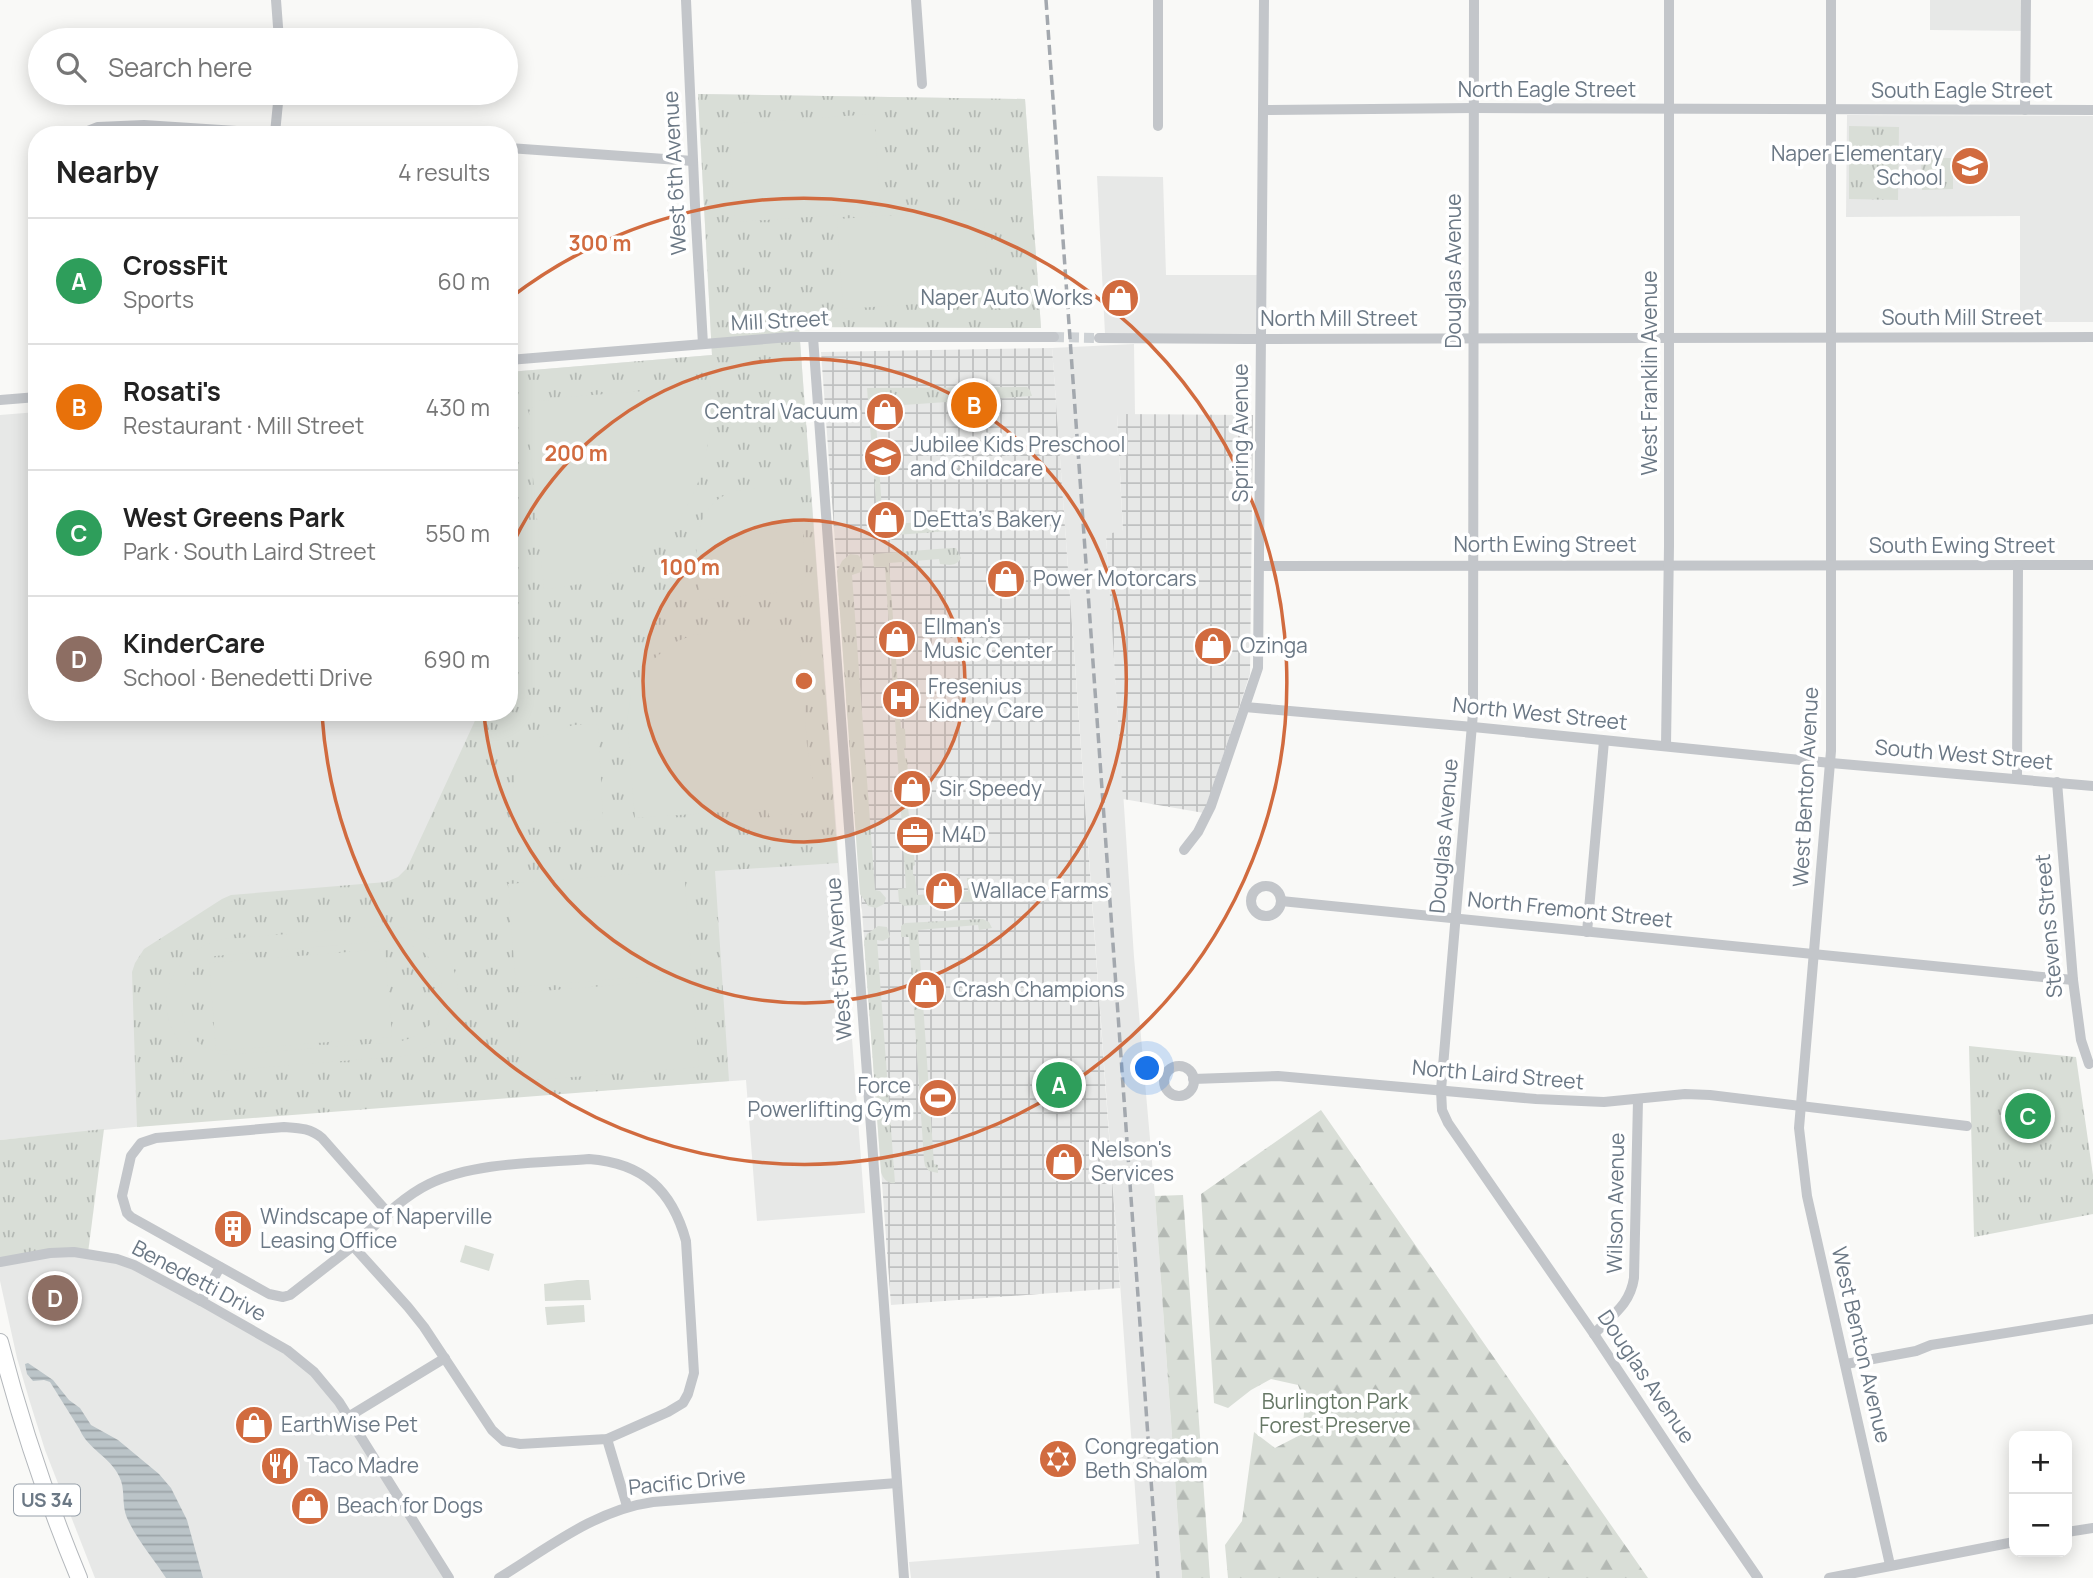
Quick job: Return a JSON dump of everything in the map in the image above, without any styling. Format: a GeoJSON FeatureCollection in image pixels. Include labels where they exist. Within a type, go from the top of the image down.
{"type":"FeatureCollection","features":[{"type":"Feature","properties":{"kind":"main road","name":"US 34"},"geometry":{"type":"LineString","coordinates":[[0,1342],[30,1452],[79,1578]]}},
{"type":"Feature","properties":{"kind":"street"},"geometry":{"type":"LineString","coordinates":[[276,0],[278,28]]}},
{"type":"Feature","properties":{"kind":"street","name":"West 6th Avenue"},"geometry":{"type":"LineString","coordinates":[[686,0],[703,344]]}},
{"type":"Feature","properties":{"kind":"street"},"geometry":{"type":"LineString","coordinates":[[916,0],[922,84]]}},
{"type":"Feature","properties":{"kind":"street"},"geometry":{"type":"LineString","coordinates":[[1158,0],[1158,126]]}},
{"type":"Feature","properties":{"kind":"street","name":"Spring Avenue"},"geometry":{"type":"LineString","coordinates":[[1184,850],[1198,832],[1211,806],[1258,668],[1264,0]]}},
{"type":"Feature","properties":{"kind":"street","name":"Douglas Avenue"},"geometry":{"type":"LineString","coordinates":[[1474,0],[1473,726],[1441,1090],[1442,1110],[1448,1123],[1758,1578]]}},
{"type":"Feature","properties":{"kind":"street","name":"West Franklin Avenue"},"geometry":{"type":"LineString","coordinates":[[1666,746],[1670,0]]}},
{"type":"Feature","properties":{"kind":"street","name":"West Benton Avenue"},"geometry":{"type":"LineString","coordinates":[[1831,0],[1831,763],[1800,1106],[1800,1148],[1807,1196],[1890,1565]]}},
{"type":"Feature","properties":{"kind":"street"},"geometry":{"type":"LineString","coordinates":[[2025,110],[2026,0]]}},
{"type":"Feature","properties":{"kind":"street"},"geometry":{"type":"LineString","coordinates":[[276,126],[278,105]]}},
{"type":"Feature","properties":{"kind":"street","name":"North Eagle Street"},"geometry":{"type":"LineString","coordinates":[[1263,110],[1831,110]]}},
{"type":"Feature","properties":{"kind":"street","name":"South Eagle Street"},"geometry":{"type":"LineString","coordinates":[[1831,110],[2093,110]]}},
{"type":"Feature","properties":{"kind":"street"},"geometry":{"type":"LineString","coordinates":[[112,126],[160,126]]}},
{"type":"Feature","properties":{"kind":"street"},"geometry":{"type":"LineString","coordinates":[[518,149],[693,161]]}},
{"type":"Feature","properties":{"kind":"street","name":"Mill Street"},"geometry":{"type":"LineString","coordinates":[[518,359],[813,337],[1054,337]]}},
{"type":"Feature","properties":{"kind":"street","name":"West 5th Avenue"},"geometry":{"type":"LineString","coordinates":[[813,337],[904,1578]]}},
{"type":"Feature","properties":{"kind":"street","name":"South Mill Street"},"geometry":{"type":"LineString","coordinates":[[1831,338],[2093,337]]}},
{"type":"Feature","properties":{"kind":"street","name":"North Mill Street"},"geometry":{"type":"LineString","coordinates":[[1100,338],[1831,338]]}},
{"type":"Feature","properties":{"kind":"street"},"geometry":{"type":"LineString","coordinates":[[0,400],[28,398]]}},
{"type":"Feature","properties":{"kind":"street","name":"North Ewing Street"},"geometry":{"type":"LineString","coordinates":[[1259,566],[1831,565]]}},
{"type":"Feature","properties":{"kind":"street","name":"South Ewing Street"},"geometry":{"type":"LineString","coordinates":[[1831,565],[2093,565]]}},
{"type":"Feature","properties":{"kind":"street"},"geometry":{"type":"LineString","coordinates":[[2017,779],[2018,565]]}},
{"type":"Feature","properties":{"kind":"street","name":"North West Street"},"geometry":{"type":"LineString","coordinates":[[1245,707],[1473,726],[1831,763]]}},
{"type":"Feature","properties":{"kind":"street"},"geometry":{"type":"LineString","coordinates":[[1587,932],[1604,741]]}},
{"type":"Feature","properties":{"kind":"street","name":"South West Street"},"geometry":{"type":"LineString","coordinates":[[1831,763],[2093,786]]}},
{"type":"Feature","properties":{"kind":"street","name":"Stevens Street"},"geometry":{"type":"LineString","coordinates":[[2057,782],[2073,980],[2081,1040],[2089,1064]]}},
{"type":"Feature","properties":{"kind":"street","name":"North Fremont Street"},"geometry":{"type":"LineString","coordinates":[[1281,901],[2073,980]]}},
{"type":"Feature","properties":{"kind":"street","name":"North Laird Street"},"geometry":{"type":"LineString","coordinates":[[1194,1079],[1278,1076],[1536,1099],[1604,1102],[1685,1094],[1710,1095],[1967,1126]]}},
{"type":"Feature","properties":{"kind":"street","name":"Wilson Avenue"},"geometry":{"type":"LineString","coordinates":[[1594,1334],[1628,1300],[1632,1292],[1638,1100]]}},
{"type":"Feature","properties":{"kind":"street"},"geometry":{"type":"LineString","coordinates":[[353,1246],[408,1307],[492,1430],[505,1441],[520,1444],[607,1439],[677,1408],[688,1394],[692,1385],[694,1363],[686,1241],[674,1209],[659,1189],[621,1163],[589,1159],[517,1165],[468,1172],[429,1184],[412,1194],[353,1246],[295,1292],[283,1297],[269,1294],[220,1268],[127,1213],[122,1196],[131,1156],[141,1143],[156,1138],[284,1127],[314,1131],[389,1214]]}},
{"type":"Feature","properties":{"kind":"street","name":"Benedetti Drive"},"geometry":{"type":"LineString","coordinates":[[0,1262],[50,1253],[74,1252],[103,1256],[134,1265],[287,1350],[325,1383],[449,1578]]}},
{"type":"Feature","properties":{"kind":"street"},"geometry":{"type":"LineString","coordinates":[[201,1301],[220,1268]]}},
{"type":"Feature","properties":{"kind":"street"},"geometry":{"type":"LineString","coordinates":[[1846,1364],[1916,1351],[1931,1345],[2093,1319]]}},
{"type":"Feature","properties":{"kind":"street"},"geometry":{"type":"LineString","coordinates":[[348,1417],[445,1358]]}},
{"type":"Feature","properties":{"kind":"street"},"geometry":{"type":"LineString","coordinates":[[607,1439],[627,1506]]}},
{"type":"Feature","properties":{"kind":"street","name":"Pacific Drive"},"geometry":{"type":"LineString","coordinates":[[499,1578],[589,1522],[627,1506],[897,1483]]}},
{"type":"Feature","properties":{"kind":"street"},"geometry":{"type":"LineString","coordinates":[[2072,1531],[2093,1528]]}},
{"type":"Feature","properties":{"kind":"street"},"geometry":{"type":"LineString","coordinates":[[1829,1578],[2009,1543]]}},
{"type":"Feature","properties":{"kind":"shaded area"},"geometry":{"type":"Polygon","coordinates":[[[1930,0],[2028,0],[2028,31],[1930,30],[1930,0]]]}},
{"type":"Feature","properties":{"kind":"shaded area"},"geometry":{"type":"Polygon","coordinates":[[[698,94],[1025,99],[1041,328],[799,327],[865,1213],[757,1221],[746,1080],[238,1117],[0,1140],[0,415],[28,413],[28,721],[518,721],[518,371],[712,355],[698,94]]]}},
{"type":"Feature","properties":{"kind":"shaded area","name":"Naper Elementary School"},"geometry":{"type":"Polygon","coordinates":[[[1847,115],[2093,116],[2093,322],[2020,322],[2020,216],[1846,217],[1847,115]]]}},
{"type":"Feature","properties":{"kind":"shaded area"},"geometry":{"type":"Polygon","coordinates":[[[1097,176],[1163,177],[1166,275],[1263,275],[1264,335],[1105,334],[1097,176]]]}},
{"type":"Feature","properties":{"kind":"shaded area"},"geometry":{"type":"Polygon","coordinates":[[[1134,344],[1135,415],[1117,415],[1123,532],[1106,535],[1134,957],[1155,1196],[1182,1578],[911,1578],[909,1562],[1139,1544],[1052,348],[1134,344]]]}},
{"type":"Feature","properties":{"kind":"shaded area"},"geometry":{"type":"Polygon","coordinates":[[[1052,348],[1120,1288],[891,1305],[821,352],[1052,348]]]}},
{"type":"Feature","properties":{"kind":"shaded area"},"geometry":{"type":"Polygon","coordinates":[[[1117,414],[1253,415],[1250,674],[1204,813],[1123,799],[1106,534],[1123,531],[1117,414]]]}},
{"type":"Feature","properties":{"kind":"shaded area"},"geometry":{"type":"Polygon","coordinates":[[[47,1254],[114,1258],[290,1352],[317,1376],[450,1578],[95,1578],[45,1450],[17,1358],[0,1281],[0,1262],[47,1254]]]}},
{"type":"Feature","properties":{"kind":"shaded area"},"geometry":{"type":"Polygon","coordinates":[[[28,1363],[53,1380],[69,1400],[80,1408],[91,1425],[118,1440],[159,1474],[171,1488],[187,1520],[203,1578],[166,1578],[127,1518],[121,1481],[115,1469],[83,1436],[50,1382],[33,1381],[27,1374],[25,1364],[28,1363]]]}},
{"type":"Feature","properties":{"kind":"green space"},"geometry":{"type":"Polygon","coordinates":[[[698,94],[1025,99],[1041,328],[799,327],[838,863],[715,871],[729,1081],[137,1127],[132,972],[144,949],[231,895],[386,882],[398,877],[407,868],[475,721],[518,721],[518,371],[712,355],[698,94]]]}},
{"type":"Feature","properties":{"kind":"green space"},"geometry":{"type":"Polygon","coordinates":[[[874,114],[881,212],[735,222],[728,124],[874,114]]]}},
{"type":"Feature","properties":{"kind":"green space"},"geometry":{"type":"Polygon","coordinates":[[[1849,126],[1899,127],[1898,200],[1849,199],[1849,126]]]}},
{"type":"Feature","properties":{"kind":"green space"},"geometry":{"type":"Polygon","coordinates":[[[1921,158],[1953,158],[1953,189],[1922,190],[1921,158]]]}},
{"type":"Feature","properties":{"kind":"green space"},"geometry":{"type":"Polygon","coordinates":[[[983,209],[990,299],[843,309],[837,219],[983,209]]]}},
{"type":"Feature","properties":{"kind":"green space"},"geometry":{"type":"Polygon","coordinates":[[[710,386],[707,449],[700,477],[673,528],[627,566],[591,581],[544,589],[528,427],[529,412],[537,401],[710,386]]]}},
{"type":"Feature","properties":{"kind":"green space"},"geometry":{"type":"Polygon","coordinates":[[[1027,387],[1032,396],[875,407],[883,525],[932,521],[934,527],[949,526],[952,529],[883,536],[871,532],[870,529],[878,528],[867,388],[1027,387]]]}},
{"type":"Feature","properties":{"kind":"green space"},"geometry":{"type":"Polygon","coordinates":[[[800,488],[806,579],[795,591],[700,600],[697,539],[707,512],[716,501],[730,493],[746,489],[800,488]]]}},
{"type":"Feature","properties":{"kind":"green space"},"geometry":{"type":"Polygon","coordinates":[[[956,548],[961,558],[952,565],[940,564],[939,559],[889,563],[901,728],[905,729],[906,778],[911,806],[908,807],[915,865],[913,875],[917,895],[968,891],[967,878],[970,878],[971,891],[985,890],[989,896],[982,901],[904,906],[899,902],[898,889],[906,888],[885,567],[874,567],[873,554],[956,548]]]}},
{"type":"Feature","properties":{"kind":"green space"},"geometry":{"type":"Polygon","coordinates":[[[850,554],[858,555],[863,565],[861,572],[852,575],[875,890],[880,891],[886,898],[884,904],[876,908],[868,906],[860,894],[837,571],[842,561],[850,554]]]}},
{"type":"Feature","properties":{"kind":"green space"},"geometry":{"type":"Polygon","coordinates":[[[799,628],[807,745],[813,781],[816,782],[816,800],[806,813],[769,816],[768,809],[635,818],[627,721],[631,695],[648,664],[673,643],[693,635],[799,628]]]}},
{"type":"Feature","properties":{"kind":"green space"},"geometry":{"type":"Polygon","coordinates":[[[598,724],[603,819],[511,826],[511,802],[517,768],[538,738],[573,725],[598,724]]]}},
{"type":"Feature","properties":{"kind":"green space"},"geometry":{"type":"Polygon","coordinates":[[[684,870],[692,973],[516,987],[508,884],[684,870]]]}},
{"type":"Feature","properties":{"kind":"green space"},"geometry":{"type":"Polygon","coordinates":[[[983,919],[989,922],[992,928],[979,930],[978,925],[918,930],[934,1164],[938,1165],[938,1173],[929,1171],[924,1160],[909,937],[901,937],[901,926],[905,923],[983,919]]]}},
{"type":"Feature","properties":{"kind":"green space"},"geometry":{"type":"Polygon","coordinates":[[[385,926],[414,931],[436,944],[451,963],[457,985],[456,1008],[447,1029],[429,1046],[403,1056],[184,1074],[182,1050],[168,1017],[168,989],[172,977],[188,956],[211,942],[385,926]],[[384,941],[215,956],[199,966],[188,979],[182,995],[186,1026],[195,1039],[209,1049],[227,1055],[395,1042],[417,1035],[432,1022],[441,1005],[442,987],[437,969],[425,954],[408,944],[384,941]]]}},
{"type":"Feature","properties":{"kind":"green space"},"geometry":{"type":"Polygon","coordinates":[[[878,926],[887,927],[890,937],[883,941],[877,940],[895,1183],[886,1180],[881,1172],[864,941],[867,934],[878,926]]]}},
{"type":"Feature","properties":{"kind":"green space"},"geometry":{"type":"Polygon","coordinates":[[[385,949],[392,1037],[216,1051],[209,963],[385,949]]]}},
{"type":"Feature","properties":{"kind":"green space"},"geometry":{"type":"Polygon","coordinates":[[[692,979],[699,1067],[523,1081],[516,993],[692,979]]]}},
{"type":"Feature","properties":{"kind":"green space"},"geometry":{"type":"Polygon","coordinates":[[[1969,1046],[2076,1057],[2093,1175],[2093,1214],[1974,1237],[1969,1046]]]}},
{"type":"Feature","properties":{"kind":"green space","name":"Burlington Park Forest Preserve"},"geometry":{"type":"Polygon","coordinates":[[[1321,1110],[1648,1578],[1228,1578],[1225,1545],[1242,1521],[1254,1432],[1275,1448],[1302,1434],[1305,1403],[1298,1385],[1271,1379],[1228,1408],[1214,1403],[1201,1194],[1321,1110]]]}},
{"type":"Feature","properties":{"kind":"green space"},"geometry":{"type":"Polygon","coordinates":[[[104,1129],[88,1253],[0,1262],[0,1140],[104,1129]]]}},
{"type":"Feature","properties":{"kind":"green space"},"geometry":{"type":"Polygon","coordinates":[[[1183,1195],[1210,1578],[1182,1578],[1155,1196],[1183,1195]]]}},
{"type":"Feature","properties":{"kind":"green space"},"geometry":{"type":"Polygon","coordinates":[[[465,1245],[494,1254],[489,1271],[460,1262],[465,1245]]]}},
{"type":"Feature","properties":{"kind":"green space"},"geometry":{"type":"Polygon","coordinates":[[[589,1280],[591,1300],[545,1301],[544,1284],[589,1280]]]}},
{"type":"Feature","properties":{"kind":"green space"},"geometry":{"type":"Polygon","coordinates":[[[584,1305],[585,1322],[547,1325],[545,1307],[584,1305]]]}},
{"type":"Feature","properties":{"kind":"tunnel"},"geometry":{"type":"LineString","coordinates":[[1054,337],[1099,338]]}},
{"type":"Feature","properties":{"kind":"railway"},"geometry":{"type":"LineString","coordinates":[[1046,0],[1158,1578]]}},
{"type":"Feature","properties":{"kind":"place","name":"Naper Elementary School"},"geometry":{"type":"Point","coordinates":[1970,166]}},
{"type":"Feature","properties":{"kind":"place","name":"Naper Auto Works"},"geometry":{"type":"Point","coordinates":[1120,298]}},
{"type":"Feature","properties":{"kind":"place","name":"Rosati's"},"geometry":{"type":"Point","coordinates":[974,405]}},
{"type":"Feature","properties":{"kind":"place","name":"Central Vacuum"},"geometry":{"type":"Point","coordinates":[885,412]}},
{"type":"Feature","properties":{"kind":"place","name":"Jubilee Kids Preschool and Childcare"},"geometry":{"type":"Point","coordinates":[883,457]}},
{"type":"Feature","properties":{"kind":"place","name":"DeEtta's Bakery"},"geometry":{"type":"Point","coordinates":[886,520]}},
{"type":"Feature","properties":{"kind":"place","name":"Power Motorcars"},"geometry":{"type":"Point","coordinates":[1006,579]}},
{"type":"Feature","properties":{"kind":"place","name":"Ellman's Music Center"},"geometry":{"type":"Point","coordinates":[897,639]}},
{"type":"Feature","properties":{"kind":"place","name":"Ozinga"},"geometry":{"type":"Point","coordinates":[1213,646]}},
{"type":"Feature","properties":{"kind":"place","name":"Fresenius Kidney Care"},"geometry":{"type":"Point","coordinates":[901,699]}},
{"type":"Feature","properties":{"kind":"place","name":"Sir Speedy"},"geometry":{"type":"Point","coordinates":[912,789]}},
{"type":"Feature","properties":{"kind":"place","name":"M4D"},"geometry":{"type":"Point","coordinates":[915,835]}},
{"type":"Feature","properties":{"kind":"place","name":"Wallace Farms"},"geometry":{"type":"Point","coordinates":[944,891]}},
{"type":"Feature","properties":{"kind":"place","name":"Crash Champions"},"geometry":{"type":"Point","coordinates":[926,990]}},
{"type":"Feature","properties":{"kind":"place","name":"CrossFit"},"geometry":{"type":"Point","coordinates":[1059,1085]}},
{"type":"Feature","properties":{"kind":"place","name":"Force Powerlifting Gym"},"geometry":{"type":"Point","coordinates":[938,1098]}},
{"type":"Feature","properties":{"kind":"place","name":"West Greens Park"},"geometry":{"type":"Point","coordinates":[2028,1116]}},
{"type":"Feature","properties":{"kind":"place","name":"Nelson's Services"},"geometry":{"type":"Point","coordinates":[1064,1162]}},
{"type":"Feature","properties":{"kind":"place","name":"Windscape of Naperville Leasing Office"},"geometry":{"type":"Point","coordinates":[233,1229]}},
{"type":"Feature","properties":{"kind":"place","name":"KinderCare"},"geometry":{"type":"Point","coordinates":[55,1298]}},
{"type":"Feature","properties":{"kind":"place","name":"EarthWise Pet"},"geometry":{"type":"Point","coordinates":[254,1425]}},
{"type":"Feature","properties":{"kind":"place","name":"Congregation Beth Shalom"},"geometry":{"type":"Point","coordinates":[1058,1459]}},
{"type":"Feature","properties":{"kind":"place","name":"Taco Madre"},"geometry":{"type":"Point","coordinates":[280,1466]}},
{"type":"Feature","properties":{"kind":"place","name":"Beach for Dogs"},"geometry":{"type":"Point","coordinates":[310,1506]}}]}
